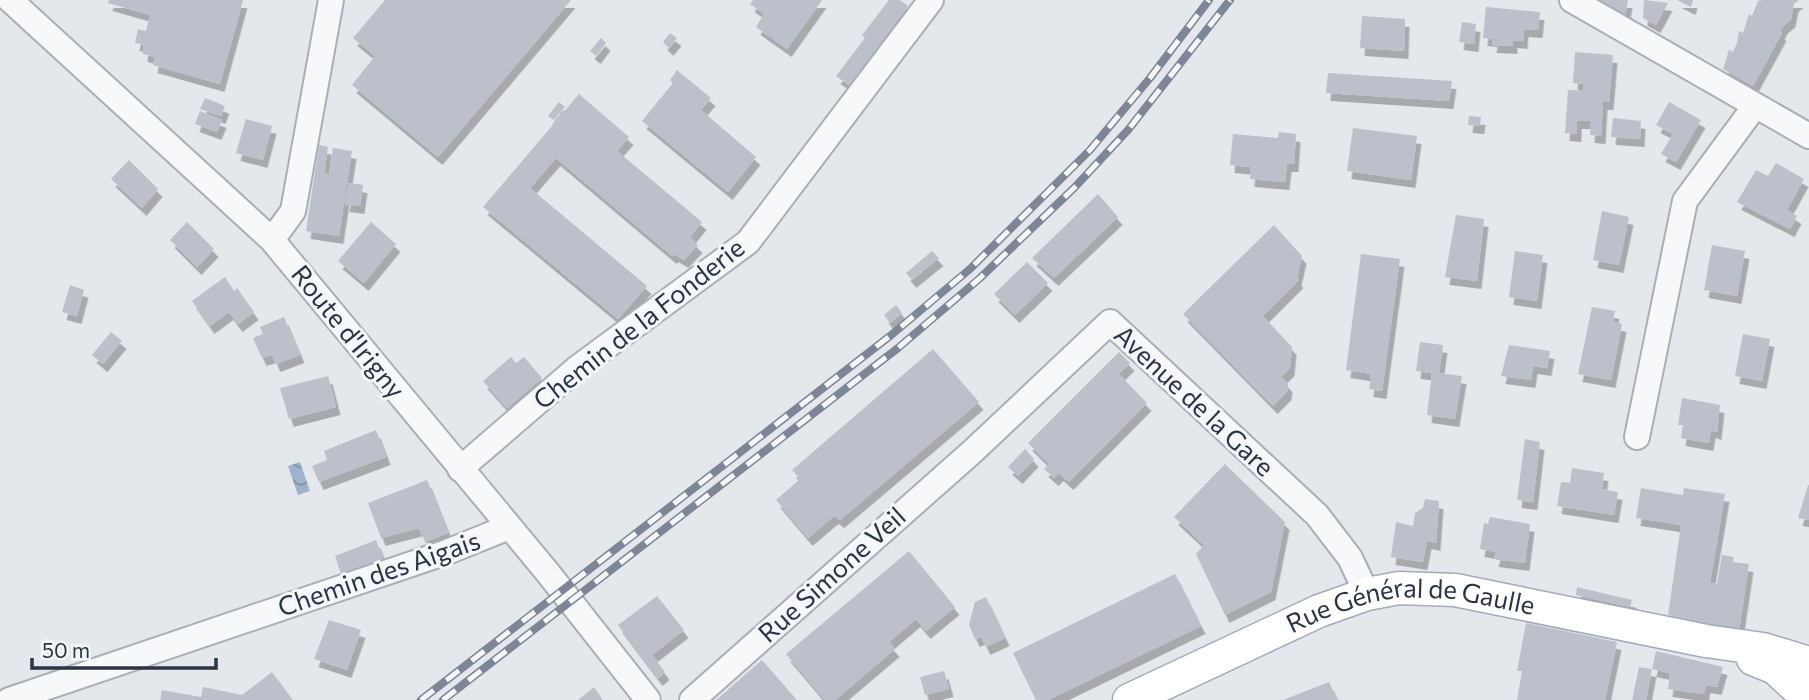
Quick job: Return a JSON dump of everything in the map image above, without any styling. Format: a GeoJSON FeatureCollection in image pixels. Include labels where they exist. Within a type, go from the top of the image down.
{"type":"FeatureCollection","features":[{"type":"Feature","properties":{"kind":"main road","name":"Rue Général de Gaulle"},"geometry":{"type":"LineString","coordinates":[[1129,700],[1319,611],[1367,594],[1399,588],[1455,590],[1706,641],[1763,649],[1809,663]]}},
{"type":"Feature","properties":{"kind":"main road","name":"Rue Général de Gaulle"},"geometry":{"type":"LineString","coordinates":[[1706,641],[1775,668],[1809,699]]}},
{"type":"Feature","properties":{"kind":"street","name":"Route d'Irigny"},"geometry":{"type":"LineString","coordinates":[[10,0],[272,240],[648,700]]}},
{"type":"Feature","properties":{"kind":"street"},"geometry":{"type":"LineString","coordinates":[[272,240],[293,211],[331,0]]}},
{"type":"Feature","properties":{"kind":"street","name":"Chemin de la Fonderie"},"geometry":{"type":"LineString","coordinates":[[460,469],[576,369],[748,242],[931,0]]}},
{"type":"Feature","properties":{"kind":"street"},"geometry":{"type":"LineString","coordinates":[[1572,0],[1809,136]]}},
{"type":"Feature","properties":{"kind":"street"},"geometry":{"type":"LineString","coordinates":[[1637,438],[1685,201],[1755,106]]}},
{"type":"Feature","properties":{"kind":"street","name":"Avenue de la Gare"},"geometry":{"type":"LineString","coordinates":[[973,451],[1110,322],[1317,515],[1350,558],[1367,594]]}},
{"type":"Feature","properties":{"kind":"street","name":"Rue Simone Veil"},"geometry":{"type":"LineString","coordinates":[[692,700],[973,451]]}},
{"type":"Feature","properties":{"kind":"street","name":"Chemin des Aigais"},"geometry":{"type":"LineString","coordinates":[[9,700],[447,552],[509,527]]}},
{"type":"Feature","properties":{"kind":"water"},"geometry":{"type":"Polygon","coordinates":[[[300,462],[310,491],[298,495],[288,466],[300,462]]]}},
{"type":"Feature","properties":{"kind":"building"},"geometry":{"type":"Polygon","coordinates":[[[109,0],[243,0],[220,84],[153,65],[155,57],[143,54],[144,45],[135,43],[138,29],[146,31],[150,15],[108,3],[109,0]]]}},
{"type":"Feature","properties":{"kind":"building"},"geometry":{"type":"Polygon","coordinates":[[[385,0],[571,0],[438,157],[352,85],[375,56],[353,38],[385,0]]]}},
{"type":"Feature","properties":{"kind":"building"},"geometry":{"type":"Polygon","coordinates":[[[753,0],[822,0],[787,49],[756,27],[764,14],[750,4],[753,0]]]}},
{"type":"Feature","properties":{"kind":"building"},"geometry":{"type":"Polygon","coordinates":[[[889,0],[900,0],[908,6],[849,85],[836,76],[865,38],[862,35],[889,0]]]}},
{"type":"Feature","properties":{"kind":"building"},"geometry":{"type":"Polygon","coordinates":[[[1593,0],[1628,0],[1624,22],[1593,0]]]}},
{"type":"Feature","properties":{"kind":"building"},"geometry":{"type":"Polygon","coordinates":[[[1644,0],[1668,3],[1656,25],[1643,18],[1644,0]]]}},
{"type":"Feature","properties":{"kind":"building"},"geometry":{"type":"Polygon","coordinates":[[[1677,0],[1693,0],[1691,7],[1677,0]]]}},
{"type":"Feature","properties":{"kind":"building"},"geometry":{"type":"Polygon","coordinates":[[[1799,0],[1794,4],[1791,19],[1783,26],[1780,32],[1782,33],[1753,86],[1723,69],[1729,50],[1733,52],[1737,43],[1739,31],[1743,33],[1749,14],[1752,16],[1758,1],[1799,0]]]}},
{"type":"Feature","properties":{"kind":"building"},"geometry":{"type":"Polygon","coordinates":[[[1486,7],[1540,12],[1538,30],[1524,29],[1523,41],[1513,40],[1513,46],[1492,45],[1493,39],[1483,38],[1486,7]]]}},
{"type":"Feature","properties":{"kind":"building"},"geometry":{"type":"Polygon","coordinates":[[[1362,16],[1405,19],[1404,51],[1360,48],[1362,16]]]}},
{"type":"Feature","properties":{"kind":"building"},"geometry":{"type":"Polygon","coordinates":[[[1462,22],[1476,24],[1474,44],[1459,42],[1462,22]]]}},
{"type":"Feature","properties":{"kind":"building"},"geometry":{"type":"Polygon","coordinates":[[[670,33],[677,38],[669,48],[663,42],[670,33]]]}},
{"type":"Feature","properties":{"kind":"building"},"geometry":{"type":"Polygon","coordinates":[[[601,38],[606,43],[596,56],[590,51],[601,38]]]}},
{"type":"Feature","properties":{"kind":"building"},"geometry":{"type":"Polygon","coordinates":[[[1575,52],[1613,55],[1609,102],[1603,102],[1601,136],[1590,135],[1591,121],[1577,121],[1577,134],[1565,133],[1568,90],[1583,91],[1584,84],[1573,83],[1575,52]]]}},
{"type":"Feature","properties":{"kind":"building"},"geometry":{"type":"Polygon","coordinates":[[[677,70],[711,98],[701,110],[756,157],[728,192],[642,121],[673,83],[670,80],[677,70]]]}},
{"type":"Feature","properties":{"kind":"building"},"geometry":{"type":"Polygon","coordinates":[[[1328,73],[1452,81],[1449,101],[1326,93],[1328,73]]]}},
{"type":"Feature","properties":{"kind":"building"},"geometry":{"type":"Polygon","coordinates":[[[579,94],[629,137],[617,151],[702,222],[690,237],[698,245],[684,260],[674,254],[672,256],[556,158],[530,188],[647,286],[618,319],[483,207],[579,94]]]}},
{"type":"Feature","properties":{"kind":"building"},"geometry":{"type":"Polygon","coordinates":[[[205,98],[225,106],[221,116],[200,109],[205,98]]]}},
{"type":"Feature","properties":{"kind":"building"},"geometry":{"type":"Polygon","coordinates":[[[559,102],[565,107],[554,120],[548,116],[559,102]]]}},
{"type":"Feature","properties":{"kind":"building"},"geometry":{"type":"Polygon","coordinates":[[[1669,102],[1701,120],[1676,162],[1661,154],[1673,134],[1656,125],[1669,102]]]}},
{"type":"Feature","properties":{"kind":"building"},"geometry":{"type":"Polygon","coordinates":[[[200,111],[222,120],[217,132],[195,124],[200,111]]]}},
{"type":"Feature","properties":{"kind":"building"},"geometry":{"type":"Polygon","coordinates":[[[1469,116],[1481,117],[1480,126],[1468,125],[1469,116]]]}},
{"type":"Feature","properties":{"kind":"building"},"geometry":{"type":"Polygon","coordinates":[[[1613,118],[1641,121],[1640,139],[1611,137],[1613,118]]]}},
{"type":"Feature","properties":{"kind":"building"},"geometry":{"type":"Polygon","coordinates":[[[246,119],[272,126],[263,160],[236,153],[246,119]]]}},
{"type":"Feature","properties":{"kind":"building"},"geometry":{"type":"Polygon","coordinates":[[[1353,128],[1417,136],[1411,180],[1347,171],[1353,128]]]}},
{"type":"Feature","properties":{"kind":"building"},"geometry":{"type":"Polygon","coordinates":[[[1279,132],[1296,134],[1294,164],[1287,164],[1285,182],[1250,179],[1251,167],[1230,165],[1233,134],[1278,138],[1279,132]]]}},
{"type":"Feature","properties":{"kind":"building"},"geometry":{"type":"Polygon","coordinates":[[[319,145],[328,147],[324,173],[329,174],[333,148],[352,151],[339,236],[306,231],[319,145]]]}},
{"type":"Feature","properties":{"kind":"building"},"geometry":{"type":"Polygon","coordinates":[[[129,160],[158,189],[142,208],[111,179],[129,160]]]}},
{"type":"Feature","properties":{"kind":"building"},"geometry":{"type":"Polygon","coordinates":[[[1776,163],[1804,179],[1787,210],[1797,216],[1790,229],[1737,202],[1756,170],[1768,176],[1776,163]]]}},
{"type":"Feature","properties":{"kind":"building"},"geometry":{"type":"Polygon","coordinates":[[[349,183],[363,185],[360,206],[345,204],[349,183]]]}},
{"type":"Feature","properties":{"kind":"building"},"geometry":{"type":"Polygon","coordinates":[[[1098,194],[1118,217],[1054,278],[1032,258],[1098,194]]]}},
{"type":"Feature","properties":{"kind":"building"},"geometry":{"type":"Polygon","coordinates":[[[1602,211],[1629,217],[1619,265],[1593,260],[1602,211]]]}},
{"type":"Feature","properties":{"kind":"building"},"geometry":{"type":"Polygon","coordinates":[[[1456,215],[1484,219],[1477,281],[1445,277],[1456,215]]]}},
{"type":"Feature","properties":{"kind":"building"},"geometry":{"type":"Polygon","coordinates":[[[187,222],[214,249],[197,267],[170,240],[187,222]]]}},
{"type":"Feature","properties":{"kind":"building"},"geometry":{"type":"Polygon","coordinates":[[[371,222],[396,244],[364,283],[338,261],[371,222]]]}},
{"type":"Feature","properties":{"kind":"building"},"geometry":{"type":"Polygon","coordinates":[[[1274,225],[1302,256],[1297,278],[1299,280],[1263,316],[1292,347],[1290,368],[1281,377],[1288,384],[1287,392],[1273,406],[1183,314],[1274,225]]]}},
{"type":"Feature","properties":{"kind":"building"},"geometry":{"type":"Polygon","coordinates":[[[1712,245],[1745,251],[1737,296],[1704,290],[1712,245]]]}},
{"type":"Feature","properties":{"kind":"building"},"geometry":{"type":"Polygon","coordinates":[[[932,251],[939,258],[912,280],[906,273],[932,251]]]}},
{"type":"Feature","properties":{"kind":"building"},"geometry":{"type":"Polygon","coordinates":[[[1515,251],[1543,255],[1537,301],[1509,297],[1515,251]]]}},
{"type":"Feature","properties":{"kind":"building"},"geometry":{"type":"Polygon","coordinates":[[[1361,254],[1400,259],[1382,391],[1369,389],[1371,374],[1346,370],[1361,254]]]}},
{"type":"Feature","properties":{"kind":"building"},"geometry":{"type":"Polygon","coordinates":[[[1027,262],[1048,283],[1015,315],[994,294],[1027,262]]]}},
{"type":"Feature","properties":{"kind":"building"},"geometry":{"type":"Polygon","coordinates":[[[225,277],[234,291],[237,288],[254,312],[238,324],[229,312],[210,326],[192,301],[225,277]]]}},
{"type":"Feature","properties":{"kind":"building"},"geometry":{"type":"Polygon","coordinates":[[[70,285],[84,290],[77,316],[62,312],[70,285]]]}},
{"type":"Feature","properties":{"kind":"building"},"geometry":{"type":"Polygon","coordinates":[[[896,305],[902,313],[890,323],[884,315],[896,305]]]}},
{"type":"Feature","properties":{"kind":"building"},"geometry":{"type":"Polygon","coordinates":[[[1592,307],[1615,311],[1613,322],[1622,324],[1611,380],[1578,374],[1592,307]]]}},
{"type":"Feature","properties":{"kind":"building"},"geometry":{"type":"Polygon","coordinates":[[[284,317],[300,355],[276,364],[272,355],[262,358],[253,338],[263,334],[260,327],[284,317]]]}},
{"type":"Feature","properties":{"kind":"building"},"geometry":{"type":"Polygon","coordinates":[[[111,332],[122,341],[103,364],[92,355],[111,332]]]}},
{"type":"Feature","properties":{"kind":"building"},"geometry":{"type":"Polygon","coordinates":[[[1743,334],[1770,339],[1762,381],[1735,376],[1743,334]]]}},
{"type":"Feature","properties":{"kind":"building"},"geometry":{"type":"Polygon","coordinates":[[[1420,342],[1443,345],[1439,373],[1462,376],[1455,419],[1427,415],[1432,373],[1416,371],[1420,342]]]}},
{"type":"Feature","properties":{"kind":"building"},"geometry":{"type":"Polygon","coordinates":[[[1509,345],[1550,351],[1547,368],[1533,366],[1531,380],[1501,376],[1509,345]]]}},
{"type":"Feature","properties":{"kind":"building"},"geometry":{"type":"Polygon","coordinates":[[[933,349],[979,402],[840,520],[834,516],[808,538],[776,500],[800,479],[792,470],[933,349]]]}},
{"type":"Feature","properties":{"kind":"building"},"geometry":{"type":"Polygon","coordinates":[[[1119,352],[1130,363],[1119,374],[1147,403],[1069,482],[1059,473],[1054,478],[1044,469],[1049,464],[1028,443],[1119,352]]]}},
{"type":"Feature","properties":{"kind":"building"},"geometry":{"type":"Polygon","coordinates":[[[511,357],[516,363],[524,357],[542,378],[507,408],[483,381],[511,357]]]}},
{"type":"Feature","properties":{"kind":"building"},"geometry":{"type":"Polygon","coordinates":[[[328,376],[336,407],[289,419],[280,388],[328,376]]]}},
{"type":"Feature","properties":{"kind":"building"},"geometry":{"type":"Polygon","coordinates":[[[1682,398],[1720,405],[1717,432],[1711,430],[1709,443],[1681,438],[1683,425],[1678,425],[1682,398]]]}},
{"type":"Feature","properties":{"kind":"building"},"geometry":{"type":"Polygon","coordinates":[[[376,430],[386,457],[319,482],[312,466],[327,460],[324,451],[376,430]]]}},
{"type":"Feature","properties":{"kind":"building"},"geometry":{"type":"Polygon","coordinates":[[[1525,439],[1540,442],[1533,502],[1517,500],[1525,439]]]}},
{"type":"Feature","properties":{"kind":"building"},"geometry":{"type":"Polygon","coordinates":[[[1025,449],[1034,459],[1018,476],[1008,467],[1025,449]]]}},
{"type":"Feature","properties":{"kind":"building"},"geometry":{"type":"Polygon","coordinates":[[[1225,464],[1285,522],[1271,592],[1225,615],[1196,554],[1204,545],[1174,517],[1225,464]]]}},
{"type":"Feature","properties":{"kind":"building"},"geometry":{"type":"Polygon","coordinates":[[[1572,468],[1604,473],[1602,489],[1618,492],[1614,515],[1557,506],[1561,482],[1570,483],[1572,468]]]}},
{"type":"Feature","properties":{"kind":"building"},"geometry":{"type":"Polygon","coordinates":[[[427,480],[448,533],[425,542],[419,528],[381,538],[368,503],[427,480]]]}},
{"type":"Feature","properties":{"kind":"building"},"geometry":{"type":"Polygon","coordinates":[[[1809,485],[1809,520],[1798,518],[1809,485]]]}},
{"type":"Feature","properties":{"kind":"building"},"geometry":{"type":"Polygon","coordinates":[[[1641,488],[1683,495],[1684,488],[1725,494],[1710,583],[1717,584],[1722,555],[1734,557],[1733,562],[1749,564],[1739,631],[1668,615],[1681,525],[1636,518],[1641,488]]]}},
{"type":"Feature","properties":{"kind":"building"},"geometry":{"type":"Polygon","coordinates":[[[1425,499],[1439,501],[1436,543],[1427,541],[1423,562],[1391,557],[1396,522],[1413,526],[1415,513],[1423,508],[1425,499]]]}},
{"type":"Feature","properties":{"kind":"building"},"geometry":{"type":"Polygon","coordinates":[[[1490,517],[1530,524],[1525,563],[1494,559],[1496,552],[1480,549],[1484,523],[1488,524],[1490,517]]]}},
{"type":"Feature","properties":{"kind":"building"},"geometry":{"type":"Polygon","coordinates":[[[376,540],[384,561],[342,577],[335,556],[376,540]]]}},
{"type":"Feature","properties":{"kind":"building"},"geometry":{"type":"Polygon","coordinates":[[[909,551],[955,607],[926,631],[916,619],[889,642],[895,649],[835,700],[825,700],[786,654],[909,551]]]}},
{"type":"Feature","properties":{"kind":"building"},"geometry":{"type":"Polygon","coordinates":[[[1175,574],[1201,626],[1048,700],[1036,700],[1013,653],[1175,574]]]}},
{"type":"Feature","properties":{"kind":"building"},"geometry":{"type":"Polygon","coordinates":[[[1577,587],[1632,600],[1630,607],[1576,595],[1577,587]]]}},
{"type":"Feature","properties":{"kind":"building"},"geometry":{"type":"Polygon","coordinates":[[[657,596],[684,630],[652,655],[665,672],[658,678],[618,625],[657,596]]]}},
{"type":"Feature","properties":{"kind":"building"},"geometry":{"type":"Polygon","coordinates":[[[986,597],[1005,638],[986,647],[981,637],[975,639],[969,625],[975,602],[986,597]]]}},
{"type":"Feature","properties":{"kind":"building"},"geometry":{"type":"Polygon","coordinates":[[[329,620],[361,630],[347,670],[314,659],[329,620]]]}},
{"type":"Feature","properties":{"kind":"building"},"geometry":{"type":"Polygon","coordinates":[[[1526,623],[1617,642],[1605,700],[1517,700],[1522,671],[1517,671],[1526,623]]]}},
{"type":"Feature","properties":{"kind":"building"},"geometry":{"type":"Polygon","coordinates":[[[1656,651],[1723,667],[1717,687],[1706,685],[1704,694],[1668,689],[1670,673],[1652,669],[1656,651]]]}},
{"type":"Feature","properties":{"kind":"building"},"geometry":{"type":"Polygon","coordinates":[[[762,660],[797,700],[716,700],[762,660]]]}},
{"type":"Feature","properties":{"kind":"building"},"geometry":{"type":"Polygon","coordinates":[[[1639,667],[1652,669],[1646,700],[1632,700],[1639,667]]]}},
{"type":"Feature","properties":{"kind":"building"},"geometry":{"type":"Polygon","coordinates":[[[944,671],[949,689],[925,695],[920,677],[944,671]]]}},
{"type":"Feature","properties":{"kind":"building"},"geometry":{"type":"Polygon","coordinates":[[[272,672],[293,700],[160,700],[162,690],[201,697],[203,687],[242,695],[272,672]]]}},
{"type":"Feature","properties":{"kind":"building"},"geometry":{"type":"Polygon","coordinates":[[[1329,682],[1337,700],[1283,700],[1329,682]]]}},
{"type":"Feature","properties":{"kind":"building"},"geometry":{"type":"Polygon","coordinates":[[[594,687],[603,700],[578,700],[594,687]]]}},
{"type":"Feature","properties":{"kind":"railway"},"geometry":{"type":"LineString","coordinates":[[421,700],[890,336],[970,269],[1090,150],[1150,78],[1209,0]]}},
{"type":"Feature","properties":{"kind":"railway"},"geometry":{"type":"LineString","coordinates":[[443,700],[898,348],[979,279],[1074,188],[1128,130],[1230,0]]}}]}
